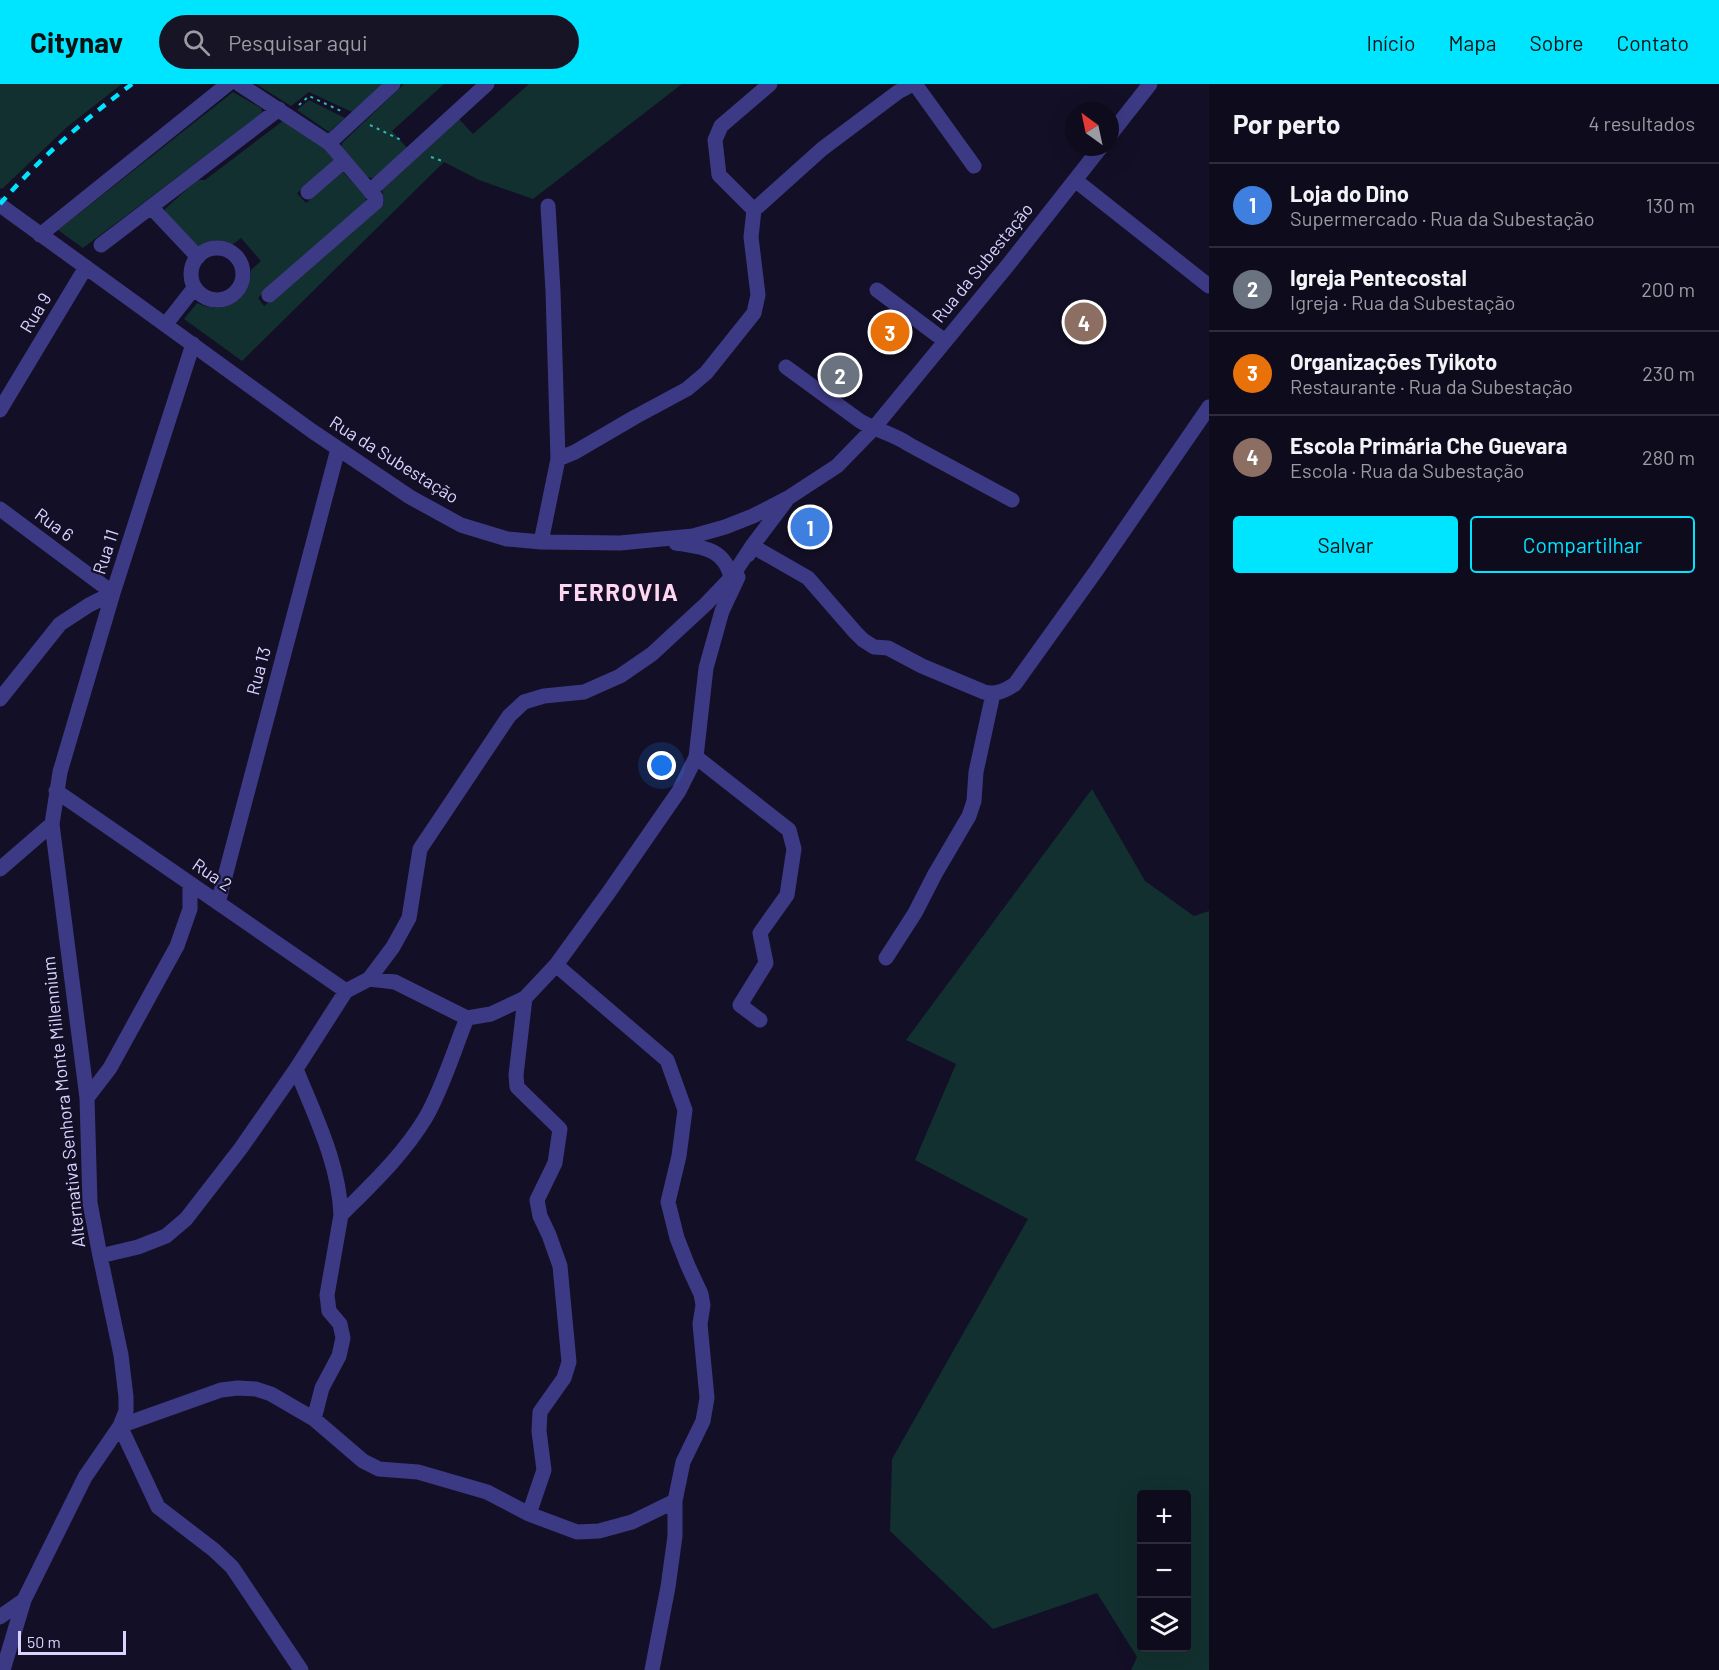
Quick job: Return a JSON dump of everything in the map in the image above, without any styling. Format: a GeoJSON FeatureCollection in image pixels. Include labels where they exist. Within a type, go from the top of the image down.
{"type":"FeatureCollection","features":[{"type":"Feature","properties":{"kind":"street"},"geometry":{"type":"LineString","coordinates":[[40,235],[228,84]]}},
{"type":"Feature","properties":{"kind":"street"},"geometry":{"type":"LineString","coordinates":[[239,84],[328,143],[376,198],[376,202],[269,295]]}},
{"type":"Feature","properties":{"kind":"street"},"geometry":{"type":"LineString","coordinates":[[328,143],[393,84]]}},
{"type":"Feature","properties":{"kind":"street"},"geometry":{"type":"LineString","coordinates":[[370,190],[487,84]]}},
{"type":"Feature","properties":{"kind":"street"},"geometry":{"type":"LineString","coordinates":[[754,210],[719,175],[715,140],[721,126],[770,84]]}},
{"type":"Feature","properties":{"kind":"street"},"geometry":{"type":"LineString","coordinates":[[558,459],[687,389],[706,373],[754,313],[758,294],[751,237],[754,210],[822,149],[898,92],[914,84],[974,166]]}},
{"type":"Feature","properties":{"kind":"street"},"geometry":{"type":"LineString","coordinates":[[1119,124],[1150,84]]}},
{"type":"Feature","properties":{"kind":"street"},"geometry":{"type":"LineString","coordinates":[[102,245],[279,109]]}},
{"type":"Feature","properties":{"kind":"street","name":"Rua da Subestação"},"geometry":{"type":"LineString","coordinates":[[0,205],[338,449],[410,497],[461,525],[507,539],[540,542],[620,543],[693,536],[724,527],[753,516],[788,498],[837,466],[873,429],[1094,156]]}},
{"type":"Feature","properties":{"kind":"street"},"geometry":{"type":"LineString","coordinates":[[308,192],[344,161]]}},
{"type":"Feature","properties":{"kind":"street"},"geometry":{"type":"LineString","coordinates":[[1075,180],[1209,286]]}},
{"type":"Feature","properties":{"kind":"street"},"geometry":{"type":"LineString","coordinates":[[540,542],[558,459],[548,206]]}},
{"type":"Feature","properties":{"kind":"street"},"geometry":{"type":"LineString","coordinates":[[151,207],[198,257]]}},
{"type":"Feature","properties":{"kind":"street"},"geometry":{"type":"LineString","coordinates":[[211,248],[220,248],[236,255],[241,263],[243,280],[233,295],[226,299],[209,299],[201,296],[195,290],[190,274],[192,266],[202,252],[211,248]]}},
{"type":"Feature","properties":{"kind":"street","name":"Rua 9"},"geometry":{"type":"LineString","coordinates":[[0,410],[86,267]]}},
{"type":"Feature","properties":{"kind":"street"},"geometry":{"type":"LineString","coordinates":[[166,324],[195,290]]}},
{"type":"Feature","properties":{"kind":"street"},"geometry":{"type":"LineString","coordinates":[[877,290],[945,341]]}},
{"type":"Feature","properties":{"kind":"street","name":"Rua 11"},"geometry":{"type":"LineString","coordinates":[[60,772],[113,593],[193,344]]}},
{"type":"Feature","properties":{"kind":"street"},"geometry":{"type":"LineString","coordinates":[[786,367],[873,429],[897,436],[1012,500]]}},
{"type":"Feature","properties":{"kind":"street"},"geometry":{"type":"LineString","coordinates":[[752,546],[808,578],[863,640],[874,647],[888,648],[922,666],[993,694],[1015,684],[1209,407]]}},
{"type":"Feature","properties":{"kind":"street","name":"Rua 13"},"geometry":{"type":"LineString","coordinates":[[218,903],[338,449]]}},
{"type":"Feature","properties":{"kind":"street"},"geometry":{"type":"LineString","coordinates":[[100,1256],[138,1247],[166,1236],[186,1220],[241,1148],[296,1069],[346,991],[369,979],[393,947],[409,918],[420,849],[509,716],[524,702],[544,696],[584,692],[620,676],[652,654],[731,578],[788,498]]}},
{"type":"Feature","properties":{"kind":"street","name":"Rua 6"},"geometry":{"type":"LineString","coordinates":[[0,509],[113,593]]}},
{"type":"Feature","properties":{"kind":"street"},"geometry":{"type":"LineString","coordinates":[[661,540],[702,547],[714,552],[728,565],[731,578]]}},
{"type":"Feature","properties":{"kind":"street"},"geometry":{"type":"LineString","coordinates":[[369,979],[395,981],[467,1018],[491,1014],[525,998],[556,965],[679,791],[696,757],[706,668],[722,610],[752,546]]}},
{"type":"Feature","properties":{"kind":"street"},"geometry":{"type":"LineString","coordinates":[[0,699],[60,624],[89,604],[113,593]]}},
{"type":"Feature","properties":{"kind":"street"},"geometry":{"type":"LineString","coordinates":[[886,958],[915,913],[969,816],[974,801],[976,772],[993,694]]}},
{"type":"Feature","properties":{"kind":"street"},"geometry":{"type":"LineString","coordinates":[[696,757],[789,830],[794,849],[787,895],[760,933],[766,963],[740,1005],[760,1020]]}},
{"type":"Feature","properties":{"kind":"street","name":"Alternativa Senhora Monte Millennium"},"geometry":{"type":"LineString","coordinates":[[60,772],[52,824],[87,1098],[90,1203],[122,1355],[126,1411],[120,1426]]}},
{"type":"Feature","properties":{"kind":"street","name":"Rua 2"},"geometry":{"type":"LineString","coordinates":[[56,791],[346,991]]}},
{"type":"Feature","properties":{"kind":"street"},"geometry":{"type":"LineString","coordinates":[[0,869],[52,824]]}},
{"type":"Feature","properties":{"kind":"street"},"geometry":{"type":"LineString","coordinates":[[87,1098],[110,1068],[177,946],[190,909],[190,884]]}},
{"type":"Feature","properties":{"kind":"street"},"geometry":{"type":"LineString","coordinates":[[556,965],[667,1060],[685,1110],[679,1156],[668,1202],[677,1238],[701,1294],[703,1305],[700,1324],[707,1398],[703,1421],[683,1462],[675,1501],[675,1536],[671,1566],[652,1670]]}},
{"type":"Feature","properties":{"kind":"street"},"geometry":{"type":"LineString","coordinates":[[525,998],[516,1076],[517,1087],[560,1129],[555,1163],[537,1200],[540,1216],[560,1266],[569,1362],[564,1378],[540,1412],[539,1431],[544,1470],[529,1514]]}},
{"type":"Feature","properties":{"kind":"street"},"geometry":{"type":"LineString","coordinates":[[341,1215],[401,1154],[424,1119],[467,1018]]}},
{"type":"Feature","properties":{"kind":"street"},"geometry":{"type":"LineString","coordinates":[[296,1069],[330,1155],[341,1205],[327,1294],[329,1311],[340,1324],[343,1338],[339,1356],[322,1388],[314,1419]]}},
{"type":"Feature","properties":{"kind":"street"},"geometry":{"type":"LineString","coordinates":[[3,1670],[24,1600],[85,1477],[120,1426],[221,1390],[256,1389],[271,1394],[314,1419],[363,1461],[379,1469],[418,1472],[487,1492],[529,1514],[578,1532],[599,1531],[632,1522],[675,1501]]}},
{"type":"Feature","properties":{"kind":"street"},"geometry":{"type":"LineString","coordinates":[[120,1426],[158,1507],[213,1550],[232,1568],[301,1670]]}},
{"type":"Feature","properties":{"kind":"street"},"geometry":{"type":"LineString","coordinates":[[0,1617],[24,1600]]}},
{"type":"Feature","properties":{"kind":"green space"},"geometry":{"type":"Polygon","coordinates":[[[0,84],[122,84],[67,127],[2,189],[0,188],[0,84]]]}},
{"type":"Feature","properties":{"kind":"green space"},"geometry":{"type":"Polygon","coordinates":[[[256,84],[383,84],[352,112],[309,92],[291,106],[256,84]]]}},
{"type":"Feature","properties":{"kind":"green space"},"geometry":{"type":"Polygon","coordinates":[[[404,84],[444,84],[392,131],[407,148],[374,178],[371,178],[366,176],[342,147],[342,143],[404,84]]]}},
{"type":"Feature","properties":{"kind":"green space"},"geometry":{"type":"Polygon","coordinates":[[[529,84],[682,84],[533,199],[479,180],[444,162],[242,361],[184,319],[197,303],[217,308],[234,303],[247,290],[251,270],[261,261],[241,238],[232,245],[215,241],[206,242],[198,247],[165,212],[165,209],[197,180],[205,180],[284,120],[322,146],[335,161],[297,193],[306,203],[343,172],[366,197],[366,201],[258,298],[264,306],[384,203],[382,190],[459,119],[473,134],[529,84]]]}},
{"type":"Feature","properties":{"kind":"green space"},"geometry":{"type":"Polygon","coordinates":[[[233,92],[261,108],[261,114],[83,248],[58,230],[233,92]]]}},
{"type":"Feature","properties":{"kind":"green space"},"geometry":{"type":"Polygon","coordinates":[[[309,100],[345,118],[329,132],[297,110],[309,100]]]}},
{"type":"Feature","properties":{"kind":"green space"},"geometry":{"type":"Polygon","coordinates":[[[1092,789],[1145,881],[1194,916],[1209,911],[1209,1670],[1131,1670],[1137,1657],[1097,1593],[993,1629],[890,1531],[892,1459],[1028,1219],[915,1160],[956,1064],[906,1040],[1092,789]]]}},
{"type":"Feature","properties":{"kind":"railway"},"geometry":{"type":"LineString","coordinates":[[0,204],[63,140],[132,84]]}},
{"type":"Feature","properties":{"kind":"place","name":"Escola Primária Che Guevara"},"geometry":{"type":"Point","coordinates":[1084,322]}},
{"type":"Feature","properties":{"kind":"place","name":"Organizações Tyikoto"},"geometry":{"type":"Point","coordinates":[890,332]}},
{"type":"Feature","properties":{"kind":"place","name":"Igreja Pentecostal"},"geometry":{"type":"Point","coordinates":[840,375]}},
{"type":"Feature","properties":{"kind":"place","name":"Loja do Dino"},"geometry":{"type":"Point","coordinates":[810,527]}},
{"type":"Feature","properties":{"kind":"district","name":"FERROVIA"},"geometry":{"type":"Point","coordinates":[619,593]}}]}
